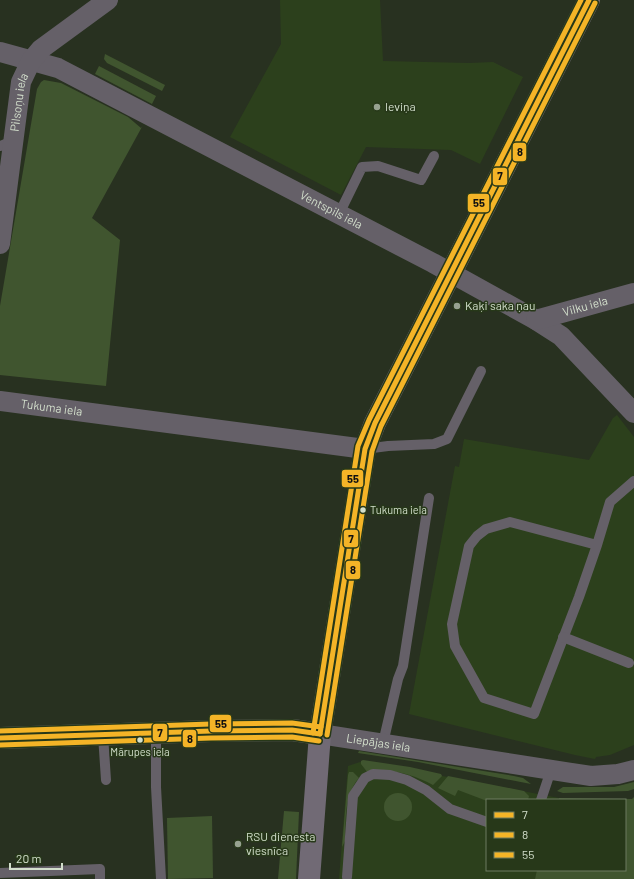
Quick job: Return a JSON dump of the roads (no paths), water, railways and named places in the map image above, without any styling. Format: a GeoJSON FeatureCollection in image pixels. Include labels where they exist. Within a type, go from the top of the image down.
{"type":"FeatureCollection","features":[{"type":"Feature","properties":{"kind":"street","name":"Pilsoņu iela"},"geometry":{"type":"LineString","coordinates":[[0,244],[7,144],[21,82],[31,61],[48,42],[108,0]]}},
{"type":"Feature","properties":{"kind":"street"},"geometry":{"type":"LineString","coordinates":[[309,879],[320,734],[365,449],[378,416],[589,0]]}},
{"type":"Feature","properties":{"kind":"street","name":"Ventspils iela"},"geometry":{"type":"LineString","coordinates":[[0,52],[58,68],[451,272],[536,320],[561,336],[634,413]]}},
{"type":"Feature","properties":{"kind":"street","name":"Vilku iela"},"geometry":{"type":"LineString","coordinates":[[536,320],[634,293]]}},
{"type":"Feature","properties":{"kind":"street","name":"Tukuma iela"},"geometry":{"type":"LineString","coordinates":[[0,401],[365,449]]}},
{"type":"Feature","properties":{"kind":"street","name":"Liepājas iela"},"geometry":{"type":"LineString","coordinates":[[0,738],[292,730],[591,776],[618,774],[634,770]]}},
{"type":"Feature","properties":{"kind":"lane"},"geometry":{"type":"LineString","coordinates":[[338,214],[362,167],[378,166],[422,180],[434,156]]}},
{"type":"Feature","properties":{"kind":"lane"},"geometry":{"type":"LineString","coordinates":[[365,449],[388,446],[434,444],[447,439],[481,371]]}},
{"type":"Feature","properties":{"kind":"lane"},"geometry":{"type":"LineString","coordinates":[[597,545],[510,522],[486,529],[477,536],[469,546],[452,624],[455,646],[484,698],[534,714],[564,637],[597,545],[610,502],[634,481]]}},
{"type":"Feature","properties":{"kind":"lane"},"geometry":{"type":"LineString","coordinates":[[383,743],[398,679],[404,666],[429,498]]}},
{"type":"Feature","properties":{"kind":"lane"},"geometry":{"type":"LineString","coordinates":[[564,637],[629,663]]}},
{"type":"Feature","properties":{"kind":"lane"},"geometry":{"type":"LineString","coordinates":[[156,733],[156,787],[161,879]]}},
{"type":"Feature","properties":{"kind":"lane"},"geometry":{"type":"LineString","coordinates":[[104,735],[106,780]]}},
{"type":"Feature","properties":{"kind":"lane"},"geometry":{"type":"LineString","coordinates":[[541,799],[551,770]]}},
{"type":"Feature","properties":{"kind":"lane"},"geometry":{"type":"LineString","coordinates":[[347,877],[353,796],[365,778],[373,774],[390,775],[407,780],[426,790],[450,809],[486,822]]}},
{"type":"Feature","properties":{"kind":"lane"},"geometry":{"type":"LineString","coordinates":[[0,873],[100,869],[100,879]]}},
{"type":"Feature","properties":{"kind":"place","name":"Ieviņa"},"geometry":{"type":"Point","coordinates":[377,107]}},
{"type":"Feature","properties":{"kind":"place","name":"Kaķi saka ņau"},"geometry":{"type":"Point","coordinates":[457,306]}},
{"type":"Feature","properties":{"kind":"place","name":"Tukuma iela"},"geometry":{"type":"Point","coordinates":[363,510]}},
{"type":"Feature","properties":{"kind":"place","name":"Mārupes iela"},"geometry":{"type":"Point","coordinates":[140,740]}},
{"type":"Feature","properties":{"kind":"place","name":"RSU dienesta viesnīca"},"geometry":{"type":"Point","coordinates":[238,844]}}]}
